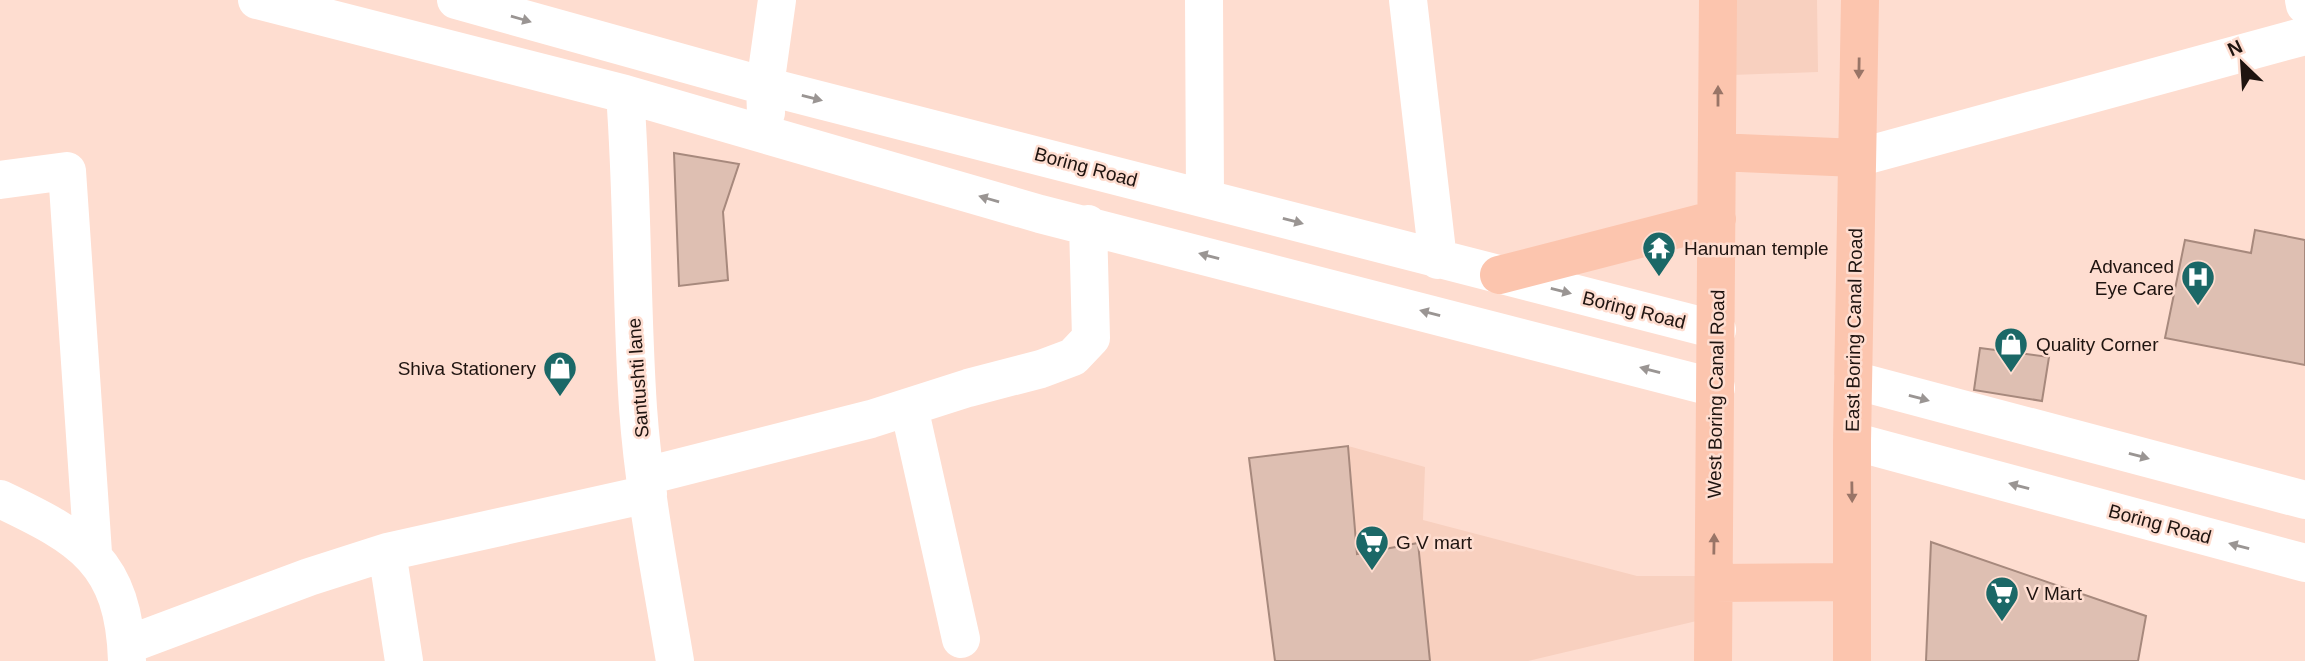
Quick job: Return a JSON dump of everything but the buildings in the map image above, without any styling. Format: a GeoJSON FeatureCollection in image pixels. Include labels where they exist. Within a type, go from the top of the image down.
{"type":"FeatureCollection","features":[{"type":"Feature","properties":{"kind":"main road","name":"West Boring Canal Road"},"geometry":{"type":"LineString","coordinates":[[1713,661],[1718,0]]}},
{"type":"Feature","properties":{"kind":"main road","name":"East Boring Canal Road"},"geometry":{"type":"LineString","coordinates":[[1852,661],[1852,441],[1860,0]]}},
{"type":"Feature","properties":{"kind":"main road"},"geometry":{"type":"LineString","coordinates":[[1717,152],[1857,158]]}},
{"type":"Feature","properties":{"kind":"main road"},"geometry":{"type":"LineString","coordinates":[[1499,275],[1717,219]]}},
{"type":"Feature","properties":{"kind":"main road"},"geometry":{"type":"LineString","coordinates":[[1714,583],[1852,582]]}},
{"type":"Feature","properties":{"kind":"street"},"geometry":{"type":"LineString","coordinates":[[257,0],[625,94],[1040,214],[1088,224],[1716,388]]}},
{"type":"Feature","properties":{"kind":"street","name":"Boring Road"},"geometry":{"type":"LineString","coordinates":[[456,0],[765,86],[1717,330]]}},
{"type":"Feature","properties":{"kind":"street"},"geometry":{"type":"LineString","coordinates":[[766,136],[765,86],[777,0]]}},
{"type":"Feature","properties":{"kind":"street"},"geometry":{"type":"LineString","coordinates":[[1204,0],[1205,198]]}},
{"type":"Feature","properties":{"kind":"street"},"geometry":{"type":"LineString","coordinates":[[1408,0],[1438,260]]}},
{"type":"Feature","properties":{"kind":"street"},"geometry":{"type":"LineString","coordinates":[[2304,0],[2305,5]]}},
{"type":"Feature","properties":{"kind":"street"},"geometry":{"type":"LineString","coordinates":[[1857,158],[2305,36]]}},
{"type":"Feature","properties":{"kind":"street","name":"Santushti lane"},"geometry":{"type":"LineString","coordinates":[[625,94],[632,186],[637,375],[647,485],[675,661]]}},
{"type":"Feature","properties":{"kind":"street"},"geometry":{"type":"LineString","coordinates":[[0,180],[67,171],[93,553]]}},
{"type":"Feature","properties":{"kind":"street"},"geometry":{"type":"LineString","coordinates":[[0,499],[61,527],[93,553],[106,574],[121,614],[127,653],[309,577],[387,552],[647,485],[968,388],[1041,369],[1073,357],[1091,338],[1088,224]]}},
{"type":"Feature","properties":{"kind":"street"},"geometry":{"type":"LineString","coordinates":[[1853,380],[2305,500]]}},
{"type":"Feature","properties":{"kind":"street"},"geometry":{"type":"LineString","coordinates":[[909,407],[961,639]]}},
{"type":"Feature","properties":{"kind":"street","name":"Boring Road"},"geometry":{"type":"LineString","coordinates":[[1852,441],[2305,563]]}},
{"type":"Feature","properties":{"kind":"street"},"geometry":{"type":"LineString","coordinates":[[387,552],[404,661]]}},
{"type":"Feature","properties":{"kind":"shaded area"},"geometry":{"type":"Polygon","coordinates":[[[1733,0],[1817,0],[1818,72],[1732,75],[1733,0]]]}},
{"type":"Feature","properties":{"kind":"shaded area"},"geometry":{"type":"Polygon","coordinates":[[[1348,446],[1425,467],[1423,520],[1637,576],[1700,576],[1705,619],[1528,661],[1275,661],[1249,458],[1348,446]]]}},
{"type":"Feature","properties":{"kind":"place","name":"Hanuman temple"},"geometry":{"type":"Point","coordinates":[1659,278]}},
{"type":"Feature","properties":{"kind":"place","name":"Advanced Eye Care"},"geometry":{"type":"Point","coordinates":[2198,307]}},
{"type":"Feature","properties":{"kind":"place","name":"Quality Corner"},"geometry":{"type":"Point","coordinates":[2011,374]}},
{"type":"Feature","properties":{"kind":"place","name":"Shiva Stationery"},"geometry":{"type":"Point","coordinates":[560,398]}},
{"type":"Feature","properties":{"kind":"place","name":"G V mart"},"geometry":{"type":"Point","coordinates":[1372,572]}},
{"type":"Feature","properties":{"kind":"place","name":"V Mart"},"geometry":{"type":"Point","coordinates":[2002,623]}}]}
